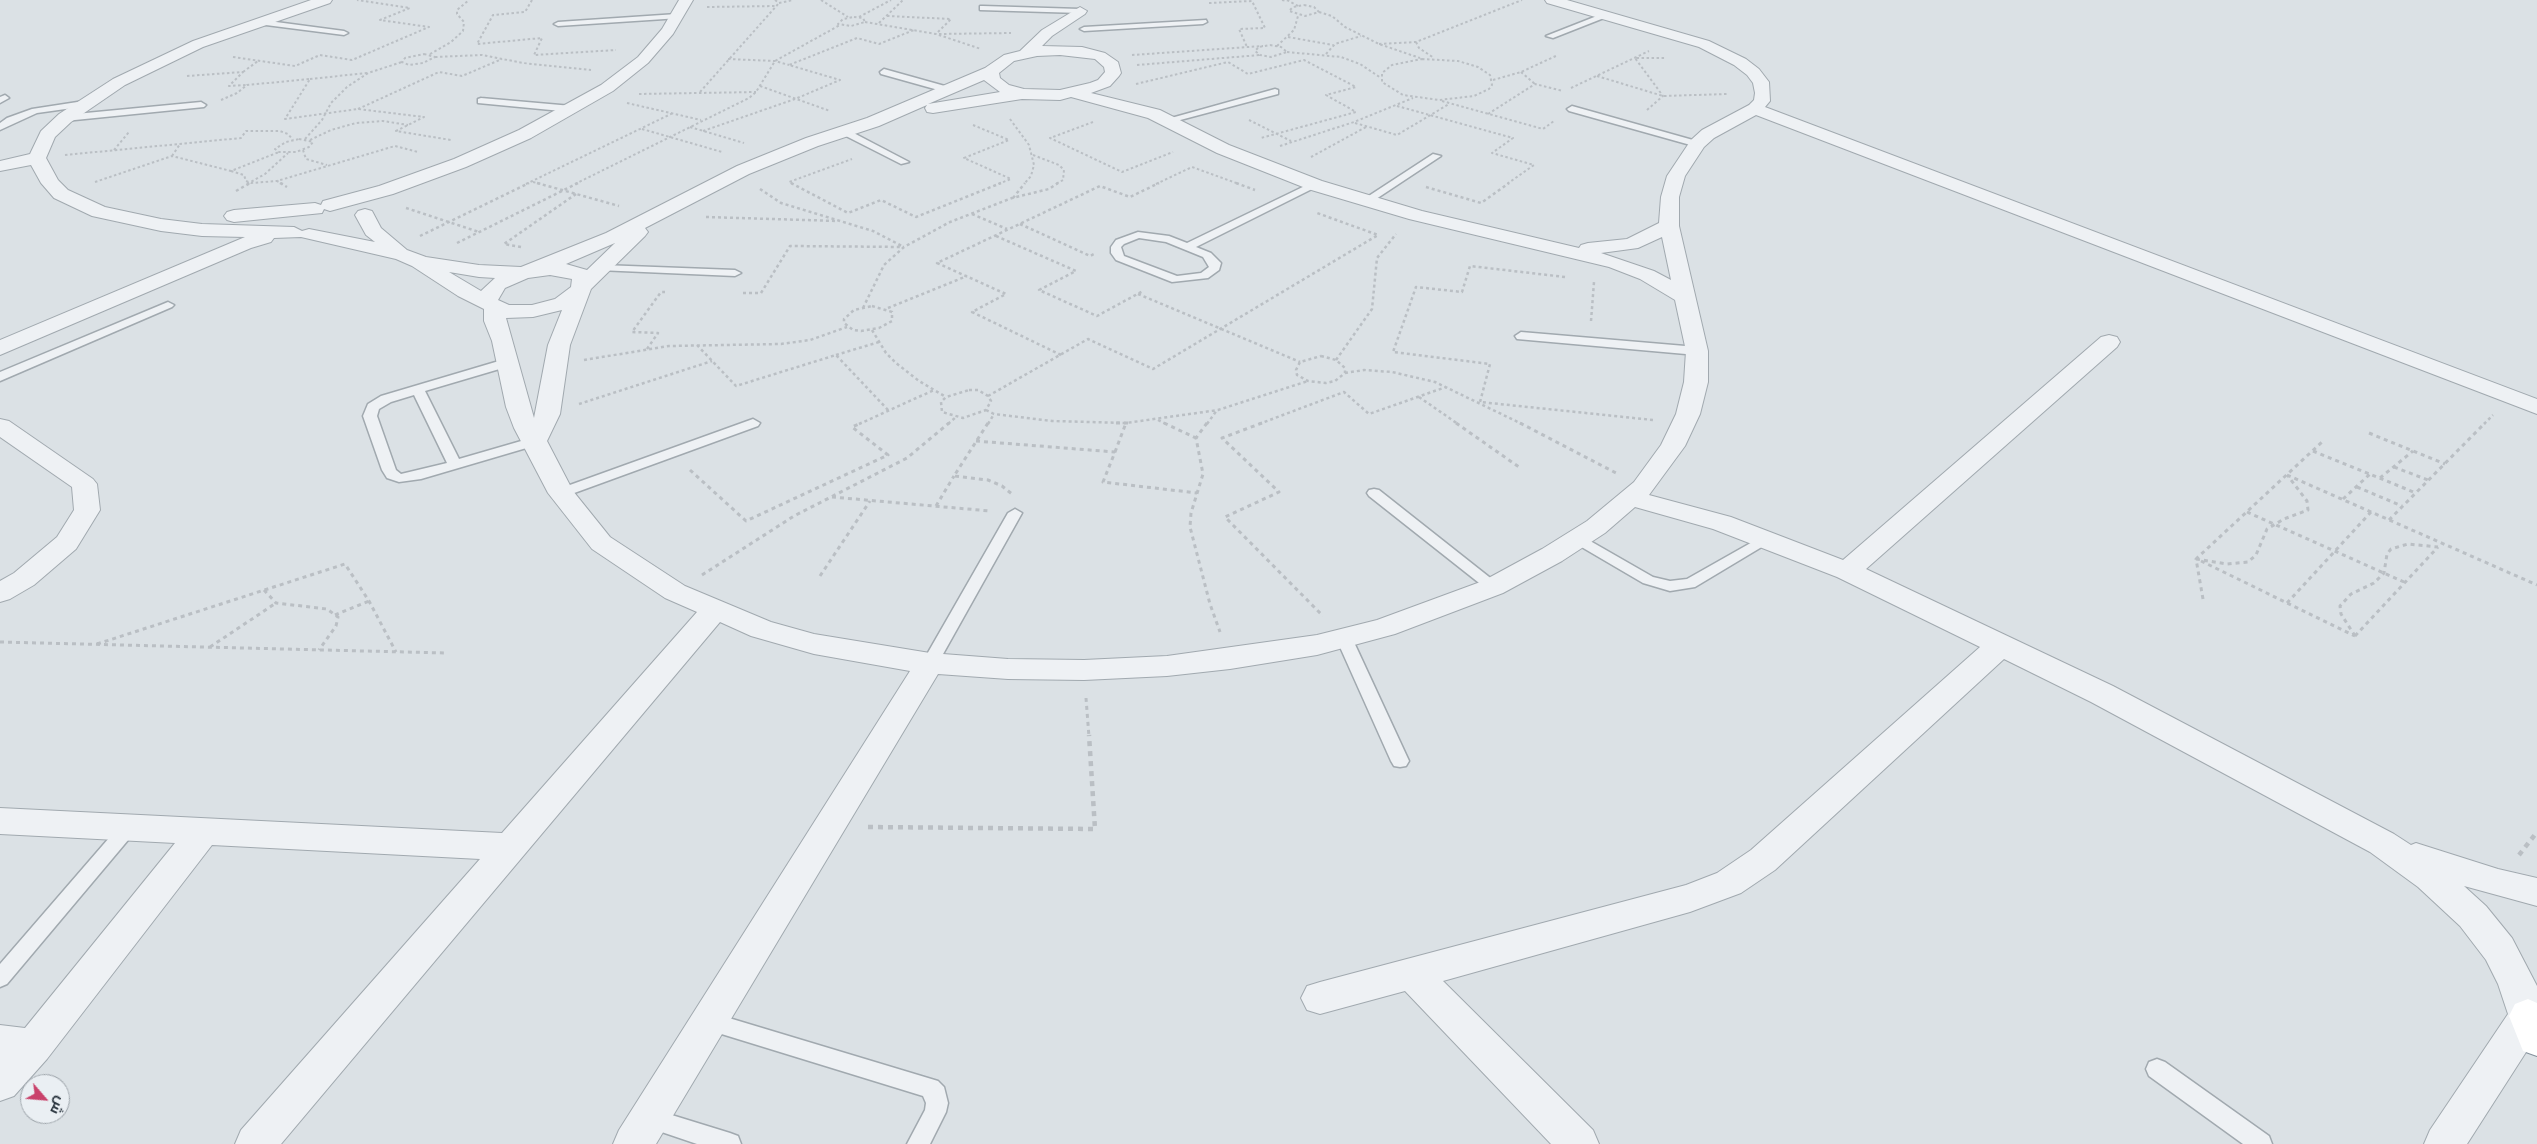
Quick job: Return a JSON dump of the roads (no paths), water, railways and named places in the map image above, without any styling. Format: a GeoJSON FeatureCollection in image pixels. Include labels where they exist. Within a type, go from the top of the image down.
{"type":"FeatureCollection","features":[{"type":"Feature","properties":{"kind":"street"},"geometry":{"type":"LineString","coordinates":[[279,15],[308,0]]}},
{"type":"Feature","properties":{"kind":"street"},"geometry":{"type":"LineString","coordinates":[[37,158],[48,135],[65,118],[119,82],[170,56],[279,15],[325,0]]}},
{"type":"Feature","properties":{"kind":"street"},"geometry":{"type":"LineString","coordinates":[[1552,0],[1604,16],[1677,47],[1717,50],[1740,62],[1753,72],[1761,82],[1759,101]]}},
{"type":"Feature","properties":{"kind":"street"},"geometry":{"type":"LineString","coordinates":[[1,347],[250,242],[337,231],[355,224],[365,213],[460,164],[498,147],[596,95],[627,73],[659,43],[680,6]]}},
{"type":"Feature","properties":{"kind":"street"},"geometry":{"type":"LineString","coordinates":[[1081,6],[1084,29],[1112,68]]}},
{"type":"Feature","properties":{"kind":"street"},"geometry":{"type":"LineString","coordinates":[[1026,53],[1047,33],[1081,6]]}},
{"type":"Feature","properties":{"kind":"street"},"geometry":{"type":"LineString","coordinates":[[1112,68],[1082,52],[1060,50],[1026,53],[1010,58],[991,71],[949,90],[869,123],[843,131],[751,167],[565,258],[498,284],[487,297],[492,306],[509,362],[522,417],[536,441],[561,494],[601,544],[675,592],[761,629],[814,644],[870,655],[1008,670],[1084,670],[1167,666],[1230,660],[1344,638],[1384,627],[1493,587],[1578,538],[1637,492],[1673,446],[1688,414],[1696,382],[1697,351],[1669,226],[1670,197],[1676,176],[1697,144],[1708,134],[1759,101]]}},
{"type":"Feature","properties":{"kind":"street"},"geometry":{"type":"LineString","coordinates":[[869,123],[992,98],[1023,94],[1073,93],[1104,83],[1112,68]]}},
{"type":"Feature","properties":{"kind":"street"},"geometry":{"type":"LineString","coordinates":[[991,71],[992,80],[996,85],[1023,94]]}},
{"type":"Feature","properties":{"kind":"street"},"geometry":{"type":"LineString","coordinates":[[1073,93],[1135,108],[1169,120],[1244,158],[1282,174],[1366,201],[1416,216],[1616,263],[1648,275],[1686,298]]}},
{"type":"Feature","properties":{"kind":"street"},"geometry":{"type":"LineString","coordinates":[[1141,94],[1169,120]]}},
{"type":"Feature","properties":{"kind":"street"},"geometry":{"type":"LineString","coordinates":[[1759,101],[2537,407]]}},
{"type":"Feature","properties":{"kind":"street"},"geometry":{"type":"LineString","coordinates":[[0,166],[37,158]]}},
{"type":"Feature","properties":{"kind":"street"},"geometry":{"type":"LineString","coordinates":[[37,158],[50,183],[62,194],[99,212],[124,219],[202,230],[302,234],[346,241],[479,271],[530,272],[550,269],[573,272],[580,275],[583,280],[581,288],[563,333],[554,367],[548,414],[536,441]]}},
{"type":"Feature","properties":{"kind":"street"},"geometry":{"type":"LineString","coordinates":[[302,234],[290,230],[290,222],[322,207],[386,190],[460,164]]}},
{"type":"Feature","properties":{"kind":"street"},"geometry":{"type":"LineString","coordinates":[[124,219],[240,216],[354,205],[365,213],[373,231],[406,255],[465,292],[505,312],[533,311],[562,303],[602,268],[654,215]]}},
{"type":"Feature","properties":{"kind":"street"},"geometry":{"type":"LineString","coordinates":[[1532,244],[1582,248],[1616,247],[1644,239],[1669,226]]}},
{"type":"Feature","properties":{"kind":"street"},"geometry":{"type":"LineString","coordinates":[[1847,571],[2109,342]]}},
{"type":"Feature","properties":{"kind":"street"},"geometry":{"type":"LineString","coordinates":[[0,426],[84,484],[87,510],[67,543],[24,579],[0,593]]}},
{"type":"Feature","properties":{"kind":"street"},"geometry":{"type":"LineString","coordinates":[[1637,492],[1677,510],[1768,539],[1847,571],[2002,644],[2192,741],[2382,843],[2430,876],[2473,916],[2499,949],[2534,1019],[2444,1144]]}},
{"type":"Feature","properties":{"kind":"street"},"geometry":{"type":"LineString","coordinates":[[255,1144],[715,610]]}},
{"type":"Feature","properties":{"kind":"street"},"geometry":{"type":"LineString","coordinates":[[1320,998],[1690,898],[1730,883],[1763,860],[2002,644]]}},
{"type":"Feature","properties":{"kind":"street"},"geometry":{"type":"LineString","coordinates":[[641,1131],[930,663]]}},
{"type":"Feature","properties":{"kind":"street"},"geometry":{"type":"LineString","coordinates":[[0,821],[510,847]]}},
{"type":"Feature","properties":{"kind":"street"},"geometry":{"type":"LineString","coordinates":[[0,1083],[16,1045],[204,831]]}},
{"type":"Feature","properties":{"kind":"street"},"geometry":{"type":"LineString","coordinates":[[2382,843],[2459,872],[2537,892]]}},
{"type":"Feature","properties":{"kind":"street"},"geometry":{"type":"LineString","coordinates":[[1411,973],[1579,1144]]}},
{"type":"Feature","properties":{"kind":"lane"},"geometry":{"type":"LineString","coordinates":[[558,24],[680,6]]}},
{"type":"Feature","properties":{"kind":"lane"},"geometry":{"type":"LineString","coordinates":[[983,8],[1081,6]]}},
{"type":"Feature","properties":{"kind":"lane"},"geometry":{"type":"LineString","coordinates":[[1550,36],[1604,16]]}},
{"type":"Feature","properties":{"kind":"lane"},"geometry":{"type":"LineString","coordinates":[[261,22],[344,33]]}},
{"type":"Feature","properties":{"kind":"lane"},"geometry":{"type":"LineString","coordinates":[[1084,29],[1203,22]]}},
{"type":"Feature","properties":{"kind":"lane"},"geometry":{"type":"LineString","coordinates":[[884,72],[949,90]]}},
{"type":"Feature","properties":{"kind":"lane"},"geometry":{"type":"LineString","coordinates":[[1169,120],[1275,92]]}},
{"type":"Feature","properties":{"kind":"lane"},"geometry":{"type":"LineString","coordinates":[[481,100],[572,109]]}},
{"type":"Feature","properties":{"kind":"lane"},"geometry":{"type":"LineString","coordinates":[[0,128],[10,120],[28,113],[84,104]]}},
{"type":"Feature","properties":{"kind":"lane"},"geometry":{"type":"LineString","coordinates":[[65,118],[201,105]]}},
{"type":"Feature","properties":{"kind":"lane"},"geometry":{"type":"LineString","coordinates":[[1572,109],[1697,144]]}},
{"type":"Feature","properties":{"kind":"lane"},"geometry":{"type":"LineString","coordinates":[[843,131],[904,162]]}},
{"type":"Feature","properties":{"kind":"lane"},"geometry":{"type":"LineString","coordinates":[[1366,201],[1436,156]]}},
{"type":"Feature","properties":{"kind":"lane"},"geometry":{"type":"LineString","coordinates":[[1187,247],[1212,259],[1215,263],[1211,273],[1196,279],[1167,278],[1120,258],[1116,253],[1116,247],[1120,242],[1128,238],[1150,235],[1160,236],[1187,247],[1315,185]]}},
{"type":"Feature","properties":{"kind":"lane"},"geometry":{"type":"LineString","coordinates":[[602,268],[735,273]]}},
{"type":"Feature","properties":{"kind":"lane"},"geometry":{"type":"LineString","coordinates":[[0,377],[168,305]]}},
{"type":"Feature","properties":{"kind":"lane"},"geometry":{"type":"LineString","coordinates":[[1521,336],[1697,351]]}},
{"type":"Feature","properties":{"kind":"lane"},"geometry":{"type":"LineString","coordinates":[[509,362],[386,398],[370,411],[389,470],[392,475],[399,478],[409,478],[536,441]]}},
{"type":"Feature","properties":{"kind":"lane"},"geometry":{"type":"LineString","coordinates":[[417,389],[454,465]]}},
{"type":"Feature","properties":{"kind":"lane"},"geometry":{"type":"LineString","coordinates":[[561,494],[753,423]]}},
{"type":"Feature","properties":{"kind":"lane"},"geometry":{"type":"LineString","coordinates":[[1374,493],[1493,587]]}},
{"type":"Feature","properties":{"kind":"lane"},"geometry":{"type":"LineString","coordinates":[[930,663],[1016,513]]}},
{"type":"Feature","properties":{"kind":"lane"},"geometry":{"type":"LineString","coordinates":[[1578,538],[1648,580],[1670,586],[1690,584],[1768,539]]}},
{"type":"Feature","properties":{"kind":"lane"},"geometry":{"type":"LineString","coordinates":[[1344,638],[1400,760]]}},
{"type":"Feature","properties":{"kind":"lane"},"geometry":{"type":"LineString","coordinates":[[0,978],[128,828]]}},
{"type":"Feature","properties":{"kind":"lane"},"geometry":{"type":"LineString","coordinates":[[709,1021],[930,1088],[936,1094],[937,1103],[935,1112],[918,1144]]}},
{"type":"Feature","properties":{"kind":"lane"},"geometry":{"type":"LineString","coordinates":[[2157,1069],[2261,1144]]}},
{"type":"Feature","properties":{"kind":"lane"},"geometry":{"type":"LineString","coordinates":[[641,1131],[730,1144]]}}]}
